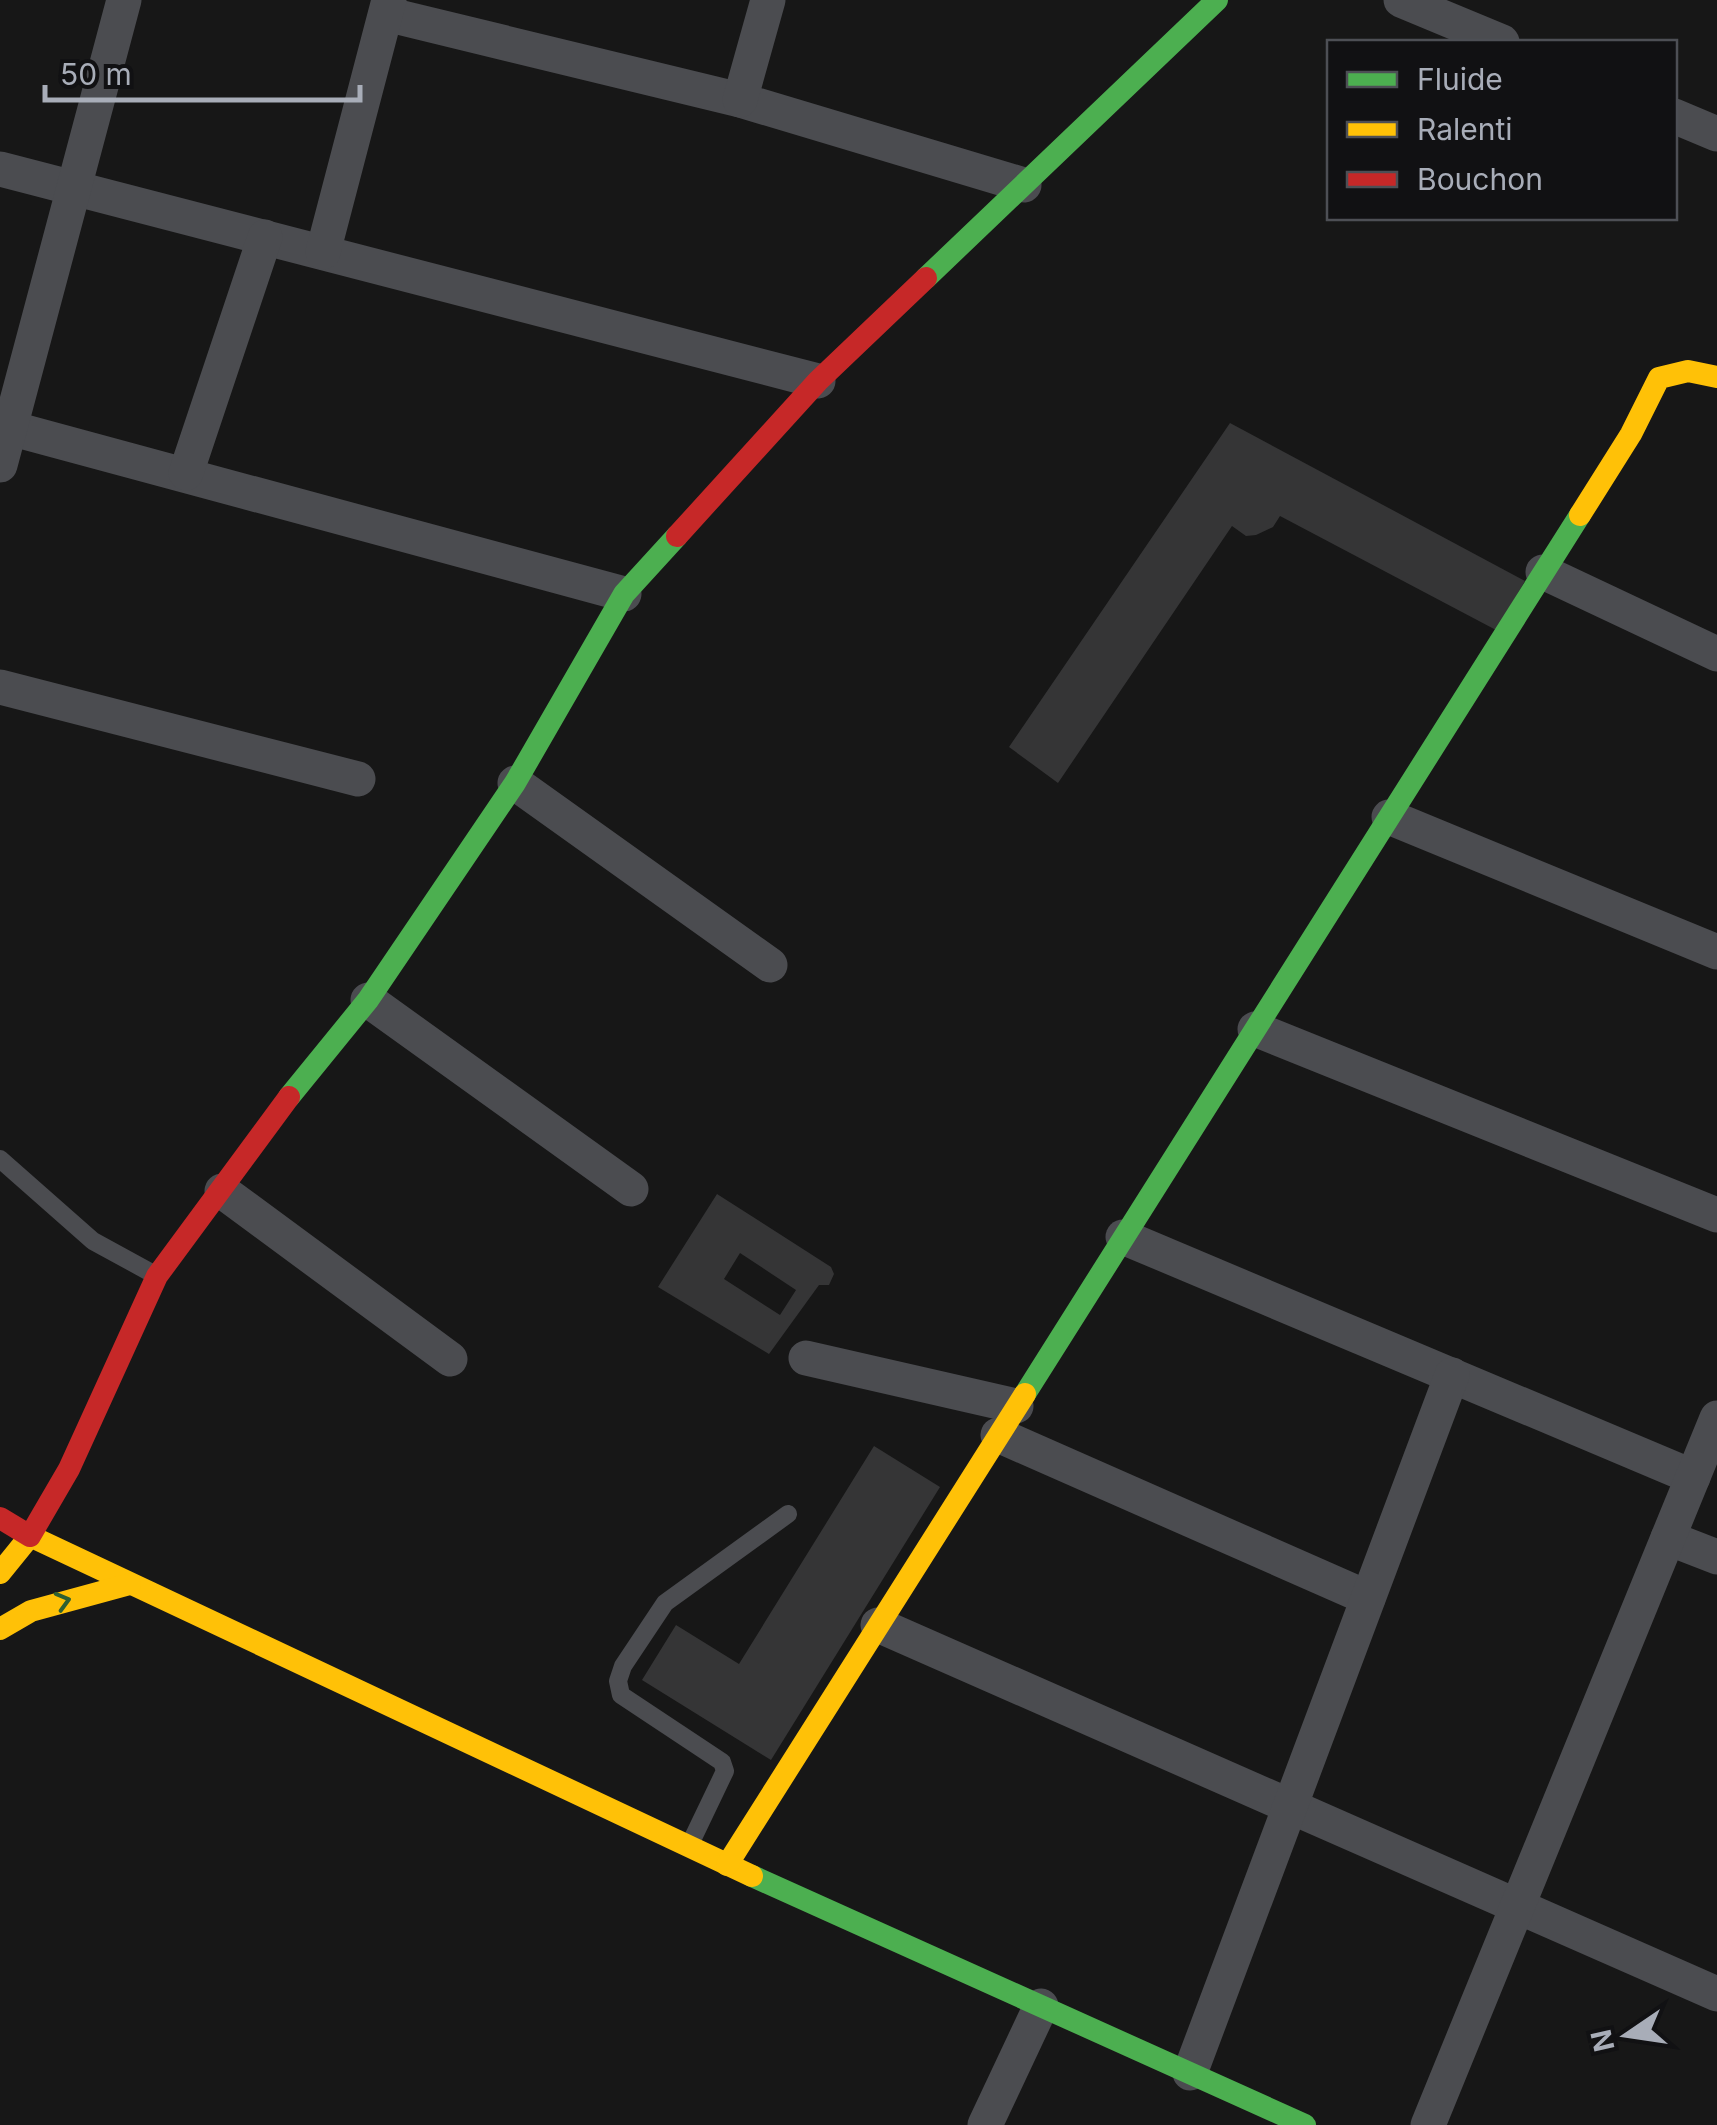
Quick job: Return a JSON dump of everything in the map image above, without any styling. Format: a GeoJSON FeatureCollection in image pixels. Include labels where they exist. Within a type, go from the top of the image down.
{"type":"FeatureCollection","features":[{"type":"Feature","properties":{"kind":"street"},"geometry":{"type":"LineString","coordinates":[[0,465],[124,0]]}},
{"type":"Feature","properties":{"kind":"street"},"geometry":{"type":"LineString","coordinates":[[740,100],[768,0]]}},
{"type":"Feature","properties":{"kind":"street"},"geometry":{"type":"LineString","coordinates":[[0,1572],[30,1536],[68,1469],[158,1276],[288,1098],[368,1000],[515,783],[624,594],[818,380],[1217,0]]}},
{"type":"Feature","properties":{"kind":"street"},"geometry":{"type":"LineString","coordinates":[[1402,0],[1497,40]]}},
{"type":"Feature","properties":{"kind":"street"},"geometry":{"type":"LineString","coordinates":[[323,252],[388,7],[740,100],[1024,184]]}},
{"type":"Feature","properties":{"kind":"street"},"geometry":{"type":"LineString","coordinates":[[1677,117],[1714,125]]}},
{"type":"Feature","properties":{"kind":"street"},"geometry":{"type":"LineString","coordinates":[[0,169],[818,380]]}},
{"type":"Feature","properties":{"kind":"street"},"geometry":{"type":"LineString","coordinates":[[186,473],[265,237]]}},
{"type":"Feature","properties":{"kind":"street"},"geometry":{"type":"LineString","coordinates":[[727,1865],[1631,434],[1658,378],[1702,370],[1717,377]]}},
{"type":"Feature","properties":{"kind":"street"},"geometry":{"type":"LineString","coordinates":[[10,428],[624,594]]}},
{"type":"Feature","properties":{"kind":"street"},"geometry":{"type":"LineString","coordinates":[[1543,572],[1717,654]]}},
{"type":"Feature","properties":{"kind":"street"},"geometry":{"type":"LineString","coordinates":[[0,686],[358,778]]}},
{"type":"Feature","properties":{"kind":"street"},"geometry":{"type":"LineString","coordinates":[[515,783],[770,964]]}},
{"type":"Feature","properties":{"kind":"street"},"geometry":{"type":"LineString","coordinates":[[1388,817],[1717,952]]}},
{"type":"Feature","properties":{"kind":"street"},"geometry":{"type":"LineString","coordinates":[[368,1000],[630,1190]]}},
{"type":"Feature","properties":{"kind":"street"},"geometry":{"type":"LineString","coordinates":[[1255,1028],[1717,1215]]}},
{"type":"Feature","properties":{"kind":"street"},"geometry":{"type":"LineString","coordinates":[[222,1191],[450,1359]]}},
{"type":"Feature","properties":{"kind":"street"},"geometry":{"type":"LineString","coordinates":[[1123,1236],[1693,1477]]}},
{"type":"Feature","properties":{"kind":"street"},"geometry":{"type":"LineString","coordinates":[[806,1358],[1007,1420],[1368,1598]]}},
{"type":"Feature","properties":{"kind":"street"},"geometry":{"type":"LineString","coordinates":[[1190,2073],[1452,1375]]}},
{"type":"Feature","properties":{"kind":"street"},"geometry":{"type":"LineString","coordinates":[[1428,2125],[1717,1418]]}},
{"type":"Feature","properties":{"kind":"street"},"geometry":{"type":"LineString","coordinates":[[0,1518],[130,1584],[727,1865],[1190,2073],[1290,2122]]}},
{"type":"Feature","properties":{"kind":"street"},"geometry":{"type":"LineString","coordinates":[[1668,1538],[1717,1557]]}},
{"type":"Feature","properties":{"kind":"street"},"geometry":{"type":"LineString","coordinates":[[0,1629],[31,1611],[130,1584]]}},
{"type":"Feature","properties":{"kind":"street"},"geometry":{"type":"LineString","coordinates":[[878,1625],[1717,1994]]}},
{"type":"Feature","properties":{"kind":"street"},"geometry":{"type":"LineString","coordinates":[[986,2125],[1041,2006]]}},
{"type":"Feature","properties":{"kind":"lane"},"geometry":{"type":"LineString","coordinates":[[0,1160],[93,1242],[158,1276]]}},
{"type":"Feature","properties":{"kind":"lane"},"geometry":{"type":"LineString","coordinates":[[689,1847],[725,1771],[722,1762],[621,1695],[618,1681],[623,1666],[665,1603],[788,1514]]}},
{"type":"Feature","properties":{"kind":"building"},"geometry":{"type":"Polygon","coordinates":[[[1230,423],[1525,581],[1496,630],[1280,516],[1273,527],[1256,535],[1246,536],[1232,526],[1058,783],[1009,747],[1230,423]]]}},
{"type":"Feature","properties":{"kind":"building"},"geometry":{"type":"Polygon","coordinates":[[[717,1194],[831,1267],[834,1274],[829,1285],[819,1285],[769,1354],[658,1287],[717,1194]],[[740,1253],[724,1279],[780,1315],[796,1290],[740,1253]]]}},
{"type":"Feature","properties":{"kind":"building"},"geometry":{"type":"Polygon","coordinates":[[[874,1446],[940,1487],[771,1760],[642,1680],[676,1625],[739,1664],[874,1446]]]}},
{"type":"Feature","properties":{"kind":"traffic: fast"},"geometry":{"type":"LineString","coordinates":[[926,278],[1217,0]]}},
{"type":"Feature","properties":{"kind":"traffic: fast"},"geometry":{"type":"LineString","coordinates":[[1025,1394],[1580,515]]}},
{"type":"Feature","properties":{"kind":"traffic: fast"},"geometry":{"type":"LineString","coordinates":[[289,1097],[368,1000],[515,783],[624,594],[677,536]]}},
{"type":"Feature","properties":{"kind":"traffic: fast"},"geometry":{"type":"LineString","coordinates":[[752,1876],[1305,2125]]}},
{"type":"Feature","properties":{"kind":"traffic: slow"},"geometry":{"type":"LineString","coordinates":[[1580,515],[1631,434],[1659,378],[1688,371],[1717,377]]}},
{"type":"Feature","properties":{"kind":"traffic: slow"},"geometry":{"type":"LineString","coordinates":[[727,1865],[1025,1394]]}},
{"type":"Feature","properties":{"kind":"traffic: slow"},"geometry":{"type":"LineString","coordinates":[[0,1573],[30,1536],[752,1876]]}},
{"type":"Feature","properties":{"kind":"traffic: slow"},"geometry":{"type":"LineString","coordinates":[[0,1629],[31,1611],[130,1584]]}},
{"type":"Feature","properties":{"kind":"traffic: jam"},"geometry":{"type":"LineString","coordinates":[[677,536],[818,381],[926,278]]}},
{"type":"Feature","properties":{"kind":"traffic: jam"},"geometry":{"type":"LineString","coordinates":[[0,1518],[30,1536],[69,1469],[157,1276],[289,1097]]}}]}
